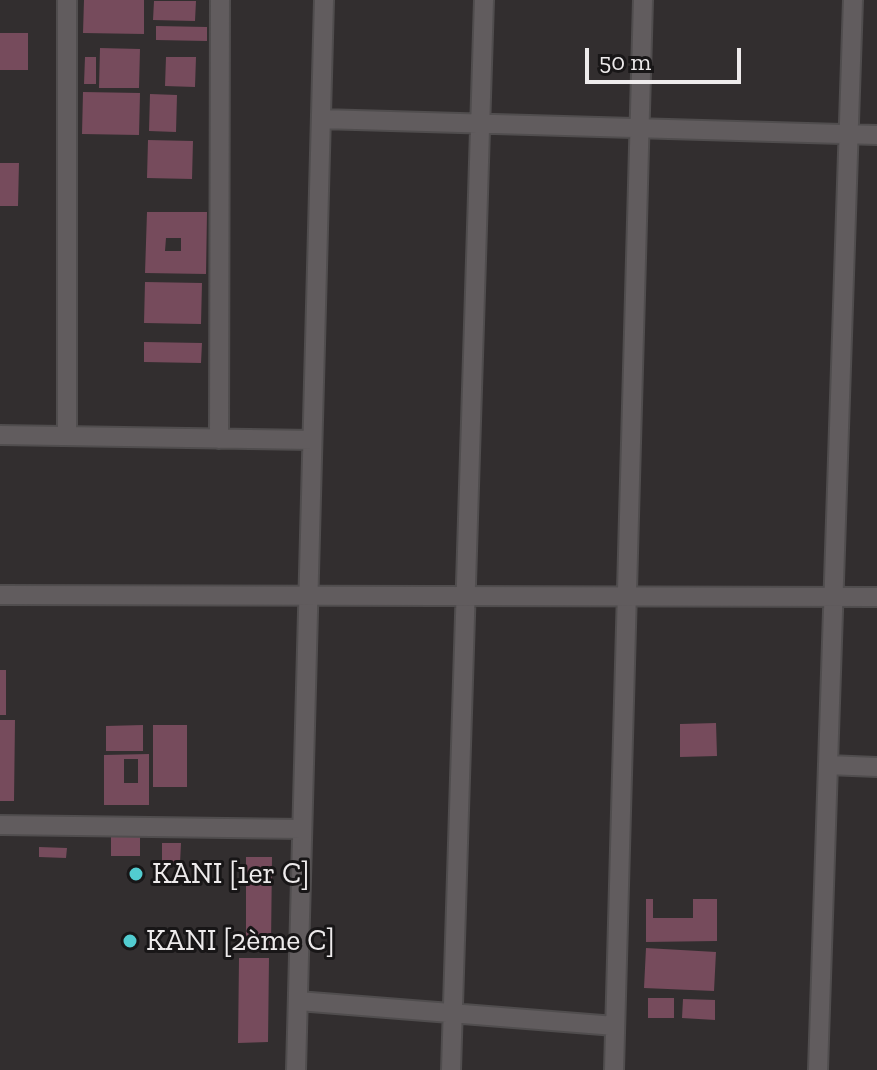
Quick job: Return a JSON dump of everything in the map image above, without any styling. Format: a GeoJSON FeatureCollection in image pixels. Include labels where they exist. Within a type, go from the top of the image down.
{"type":"FeatureCollection","features":[{"type":"Feature","properties":{"kind":"street"},"geometry":{"type":"LineString","coordinates":[[67,0],[67,436]]}},
{"type":"Feature","properties":{"kind":"street"},"geometry":{"type":"LineString","coordinates":[[219,439],[220,0]]}},
{"type":"Feature","properties":{"kind":"street"},"geometry":{"type":"LineString","coordinates":[[296,1070],[324,0]]}},
{"type":"Feature","properties":{"kind":"street"},"geometry":{"type":"LineString","coordinates":[[451,1070],[484,0]]}},
{"type":"Feature","properties":{"kind":"street"},"geometry":{"type":"LineString","coordinates":[[614,1070],[643,0]]}},
{"type":"Feature","properties":{"kind":"street"},"geometry":{"type":"LineString","coordinates":[[818,1070],[853,0]]}},
{"type":"Feature","properties":{"kind":"street"},"geometry":{"type":"LineString","coordinates":[[321,119],[877,135]]}},
{"type":"Feature","properties":{"kind":"street"},"geometry":{"type":"LineString","coordinates":[[0,435],[312,440]]}},
{"type":"Feature","properties":{"kind":"street"},"geometry":{"type":"LineString","coordinates":[[0,595],[877,597]]}},
{"type":"Feature","properties":{"kind":"street"},"geometry":{"type":"LineString","coordinates":[[828,765],[877,767]]}},
{"type":"Feature","properties":{"kind":"street"},"geometry":{"type":"LineString","coordinates":[[0,825],[302,829]]}},
{"type":"Feature","properties":{"kind":"street"},"geometry":{"type":"LineString","coordinates":[[298,1001],[615,1026]]}},
{"type":"Feature","properties":{"kind":"building"},"geometry":{"type":"Polygon","coordinates":[[[84,0],[144,0],[144,34],[83,33],[84,0]]]}},
{"type":"Feature","properties":{"kind":"building"},"geometry":{"type":"Polygon","coordinates":[[[154,1],[196,1],[195,21],[153,20],[154,1]]]}},
{"type":"Feature","properties":{"kind":"building"},"geometry":{"type":"Polygon","coordinates":[[[156,26],[207,27],[207,41],[156,40],[156,26]]]}},
{"type":"Feature","properties":{"kind":"building"},"geometry":{"type":"Polygon","coordinates":[[[0,33],[28,33],[28,70],[0,70],[0,33]]]}},
{"type":"Feature","properties":{"kind":"building"},"geometry":{"type":"Polygon","coordinates":[[[100,48],[140,49],[139,88],[99,88],[100,48]]]}},
{"type":"Feature","properties":{"kind":"building"},"geometry":{"type":"Polygon","coordinates":[[[85,57],[96,57],[96,84],[84,84],[85,57]]]}},
{"type":"Feature","properties":{"kind":"building"},"geometry":{"type":"Polygon","coordinates":[[[166,57],[196,57],[195,87],[165,86],[166,57]]]}},
{"type":"Feature","properties":{"kind":"building"},"geometry":{"type":"Polygon","coordinates":[[[83,92],[140,93],[139,135],[82,134],[83,92]]]}},
{"type":"Feature","properties":{"kind":"building"},"geometry":{"type":"Polygon","coordinates":[[[150,94],[177,95],[176,132],[149,131],[150,94]]]}},
{"type":"Feature","properties":{"kind":"building"},"geometry":{"type":"Polygon","coordinates":[[[148,140],[193,141],[192,179],[147,178],[148,140]]]}},
{"type":"Feature","properties":{"kind":"building"},"geometry":{"type":"Polygon","coordinates":[[[0,163],[19,163],[18,206],[0,206],[0,163]]]}},
{"type":"Feature","properties":{"kind":"building"},"geometry":{"type":"Polygon","coordinates":[[[147,212],[207,212],[206,274],[145,273],[147,212]],[[166,238],[165,251],[181,251],[181,238],[166,238]]]}},
{"type":"Feature","properties":{"kind":"building"},"geometry":{"type":"Polygon","coordinates":[[[145,282],[202,283],[201,324],[144,323],[145,282]]]}},
{"type":"Feature","properties":{"kind":"building"},"geometry":{"type":"Polygon","coordinates":[[[144,342],[202,343],[201,363],[144,362],[144,342]]]}},
{"type":"Feature","properties":{"kind":"building"},"geometry":{"type":"Polygon","coordinates":[[[0,670],[6,670],[6,715],[0,715],[0,670]]]}},
{"type":"Feature","properties":{"kind":"building"},"geometry":{"type":"Polygon","coordinates":[[[0,720],[15,720],[14,801],[0,801],[0,720]]]}},
{"type":"Feature","properties":{"kind":"building"},"geometry":{"type":"Polygon","coordinates":[[[716,723],[717,756],[680,757],[680,724],[716,723]]]}},
{"type":"Feature","properties":{"kind":"building"},"geometry":{"type":"Polygon","coordinates":[[[143,725],[143,751],[106,751],[106,726],[143,725]]]}},
{"type":"Feature","properties":{"kind":"building"},"geometry":{"type":"Polygon","coordinates":[[[153,725],[187,725],[187,787],[153,787],[153,725]]]}},
{"type":"Feature","properties":{"kind":"building"},"geometry":{"type":"Polygon","coordinates":[[[149,754],[149,805],[104,805],[104,755],[149,754]],[[124,759],[124,783],[138,783],[138,759],[124,759]]]}},
{"type":"Feature","properties":{"kind":"building"},"geometry":{"type":"Polygon","coordinates":[[[111,831],[140,831],[140,856],[111,856],[111,831]]]}},
{"type":"Feature","properties":{"kind":"building"},"geometry":{"type":"Polygon","coordinates":[[[162,843],[181,843],[180,864],[162,864],[162,843]]]}},
{"type":"Feature","properties":{"kind":"building"},"geometry":{"type":"Polygon","coordinates":[[[39,847],[67,848],[66,858],[39,857],[39,847]]]}},
{"type":"Feature","properties":{"kind":"building"},"geometry":{"type":"Polygon","coordinates":[[[246,857],[272,857],[271,945],[246,945],[246,857]]]}},
{"type":"Feature","properties":{"kind":"building"},"geometry":{"type":"Polygon","coordinates":[[[646,899],[653,899],[653,918],[693,918],[693,899],[717,899],[717,941],[646,942],[646,899]]]}},
{"type":"Feature","properties":{"kind":"building"},"geometry":{"type":"Polygon","coordinates":[[[646,948],[716,952],[714,991],[644,988],[646,948]]]}},
{"type":"Feature","properties":{"kind":"building"},"geometry":{"type":"Polygon","coordinates":[[[239,958],[269,958],[268,1042],[238,1043],[239,958]]]}},
{"type":"Feature","properties":{"kind":"building"},"geometry":{"type":"Polygon","coordinates":[[[648,998],[674,998],[674,1018],[648,1018],[648,998]]]}},
{"type":"Feature","properties":{"kind":"building"},"geometry":{"type":"Polygon","coordinates":[[[683,999],[715,1000],[715,1020],[682,1018],[683,999]]]}},
{"type":"Feature","properties":{"kind":"place","name":"KANI [1er C]"},"geometry":{"type":"Point","coordinates":[136,874]}},
{"type":"Feature","properties":{"kind":"place","name":"KANI [2ème C]"},"geometry":{"type":"Point","coordinates":[130,941]}}]}
